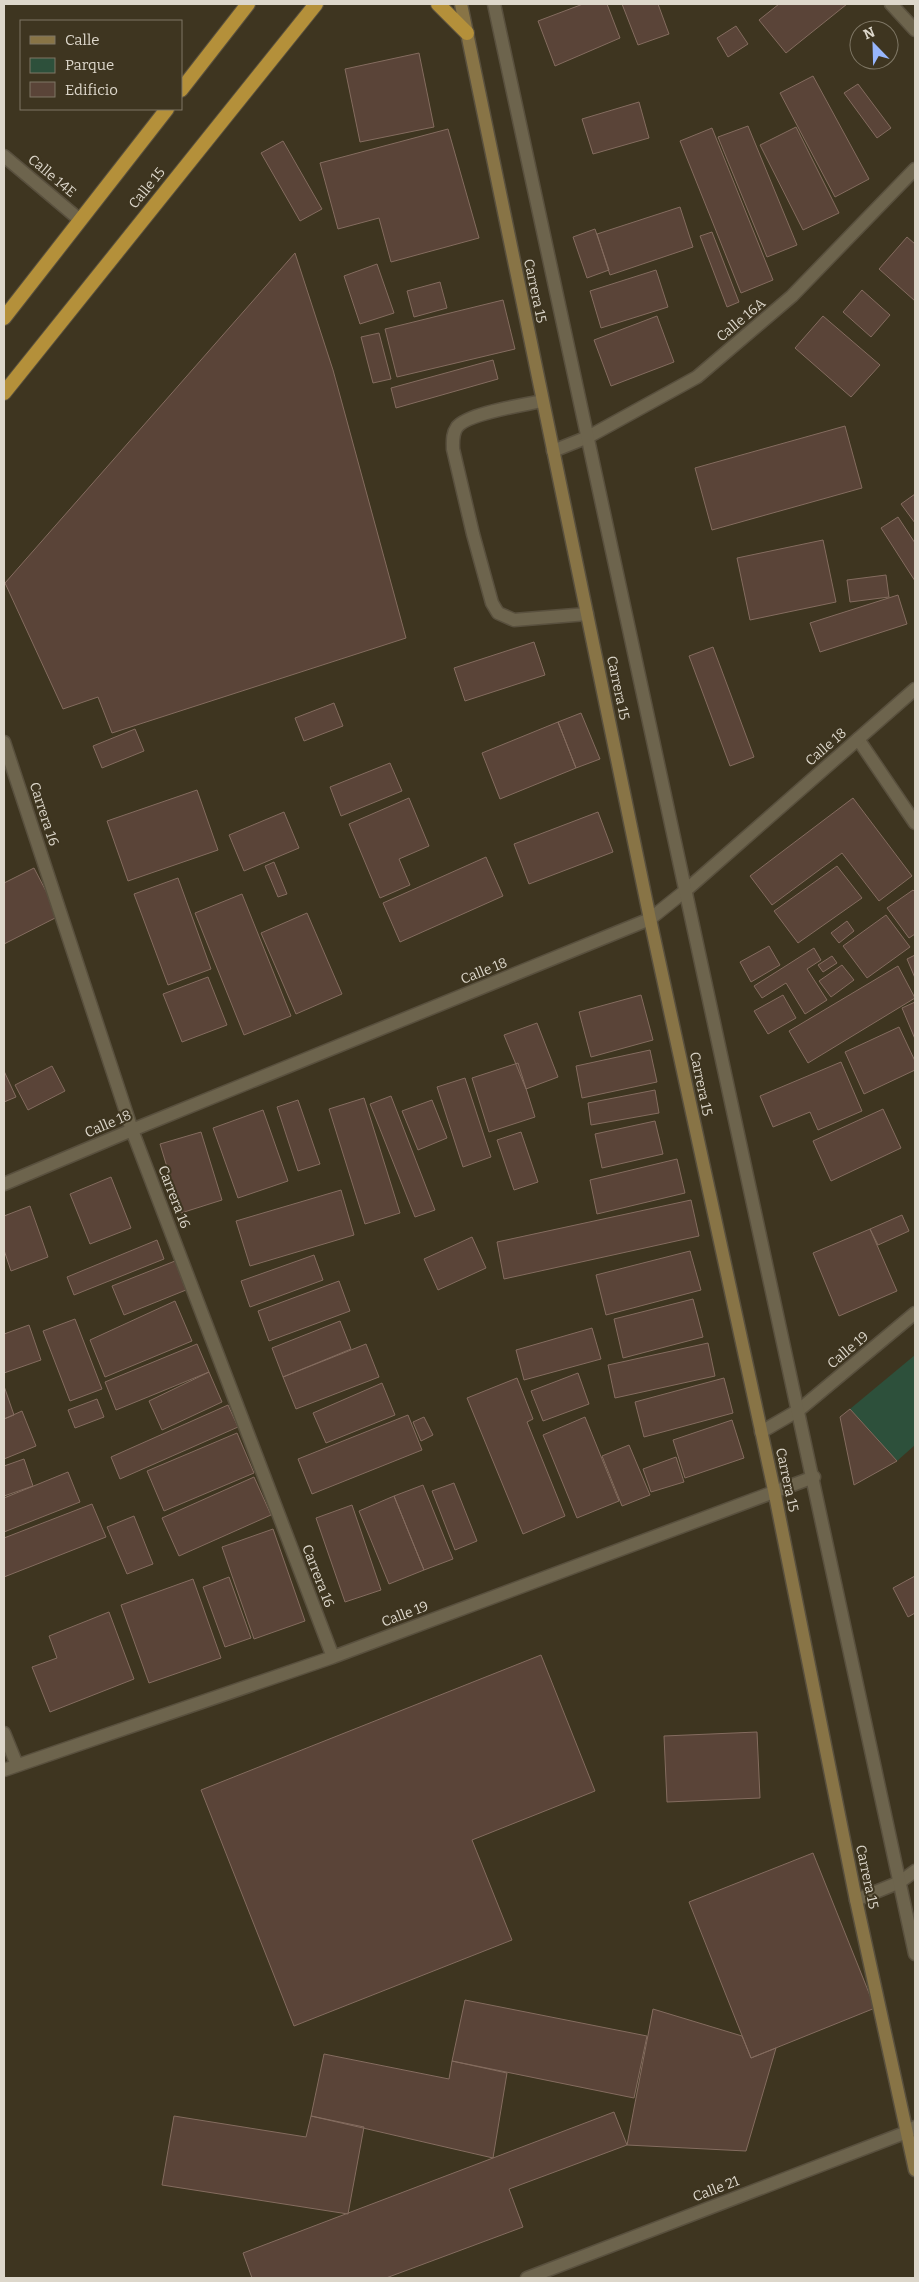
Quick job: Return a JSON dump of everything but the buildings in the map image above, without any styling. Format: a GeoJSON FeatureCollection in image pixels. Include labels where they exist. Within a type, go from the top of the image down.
{"type":"FeatureCollection","features":[{"type":"Feature","properties":{"kind":"highway"},"geometry":{"type":"LineString","coordinates":[[182,89],[248,4]]}},
{"type":"Feature","properties":{"kind":"highway","name":"Calle 15"},"geometry":{"type":"LineString","coordinates":[[4,394],[316,4]]}},
{"type":"Feature","properties":{"kind":"highway"},"geometry":{"type":"LineString","coordinates":[[438,4],[467,33]]}},
{"type":"Feature","properties":{"kind":"highway"},"geometry":{"type":"LineString","coordinates":[[4,318],[166,110]]}},
{"type":"Feature","properties":{"kind":"main road","name":"Carrera 15"},"geometry":{"type":"LineString","coordinates":[[461,4],[650,919],[774,1490],[856,1900],[911,2129],[915,2170]]}},
{"type":"Feature","properties":{"kind":"street","name":"Carrera 15"},"geometry":{"type":"LineString","coordinates":[[494,4],[685,891],[814,1477],[915,1954]]}},
{"type":"Feature","properties":{"kind":"street"},"geometry":{"type":"LineString","coordinates":[[891,4],[915,30]]}},
{"type":"Feature","properties":{"kind":"street","name":"Calle 14E"},"geometry":{"type":"LineString","coordinates":[[4,156],[80,220]]}},
{"type":"Feature","properties":{"kind":"street","name":"Calle 16A"},"geometry":{"type":"LineString","coordinates":[[553,451],[588,436],[697,377],[792,296],[915,169]]}},
{"type":"Feature","properties":{"kind":"street"},"geometry":{"type":"LineString","coordinates":[[542,401],[493,411],[468,419],[458,426],[453,438],[453,449],[472,534],[492,602],[498,613],[514,620],[587,614]]}},
{"type":"Feature","properties":{"kind":"street","name":"Calle 18"},"geometry":{"type":"LineString","coordinates":[[4,1184],[650,919],[685,891],[915,688]]}},
{"type":"Feature","properties":{"kind":"street"},"geometry":{"type":"LineString","coordinates":[[858,739],[915,823]]}},
{"type":"Feature","properties":{"kind":"street","name":"Carrera 16"},"geometry":{"type":"LineString","coordinates":[[4,742],[132,1130],[333,1657]]}},
{"type":"Feature","properties":{"kind":"street","name":"Calle 19"},"geometry":{"type":"LineString","coordinates":[[761,1432],[799,1410],[915,1313]]}},
{"type":"Feature","properties":{"kind":"street","name":"Calle 19"},"geometry":{"type":"LineString","coordinates":[[4,1770],[333,1657],[774,1490],[814,1477]]}},
{"type":"Feature","properties":{"kind":"street"},"geometry":{"type":"LineString","coordinates":[[4,1733],[17,1765]]}},
{"type":"Feature","properties":{"kind":"street"},"geometry":{"type":"LineString","coordinates":[[856,1900],[900,1882],[915,1871]]}},
{"type":"Feature","properties":{"kind":"street","name":"Calle 21"},"geometry":{"type":"LineString","coordinates":[[527,2278],[911,2129]]}},
{"type":"Feature","properties":{"kind":"green space"},"geometry":{"type":"Polygon","coordinates":[[[915,1355],[915,1445],[897,1461],[850,1409],[915,1355]]]}}]}
